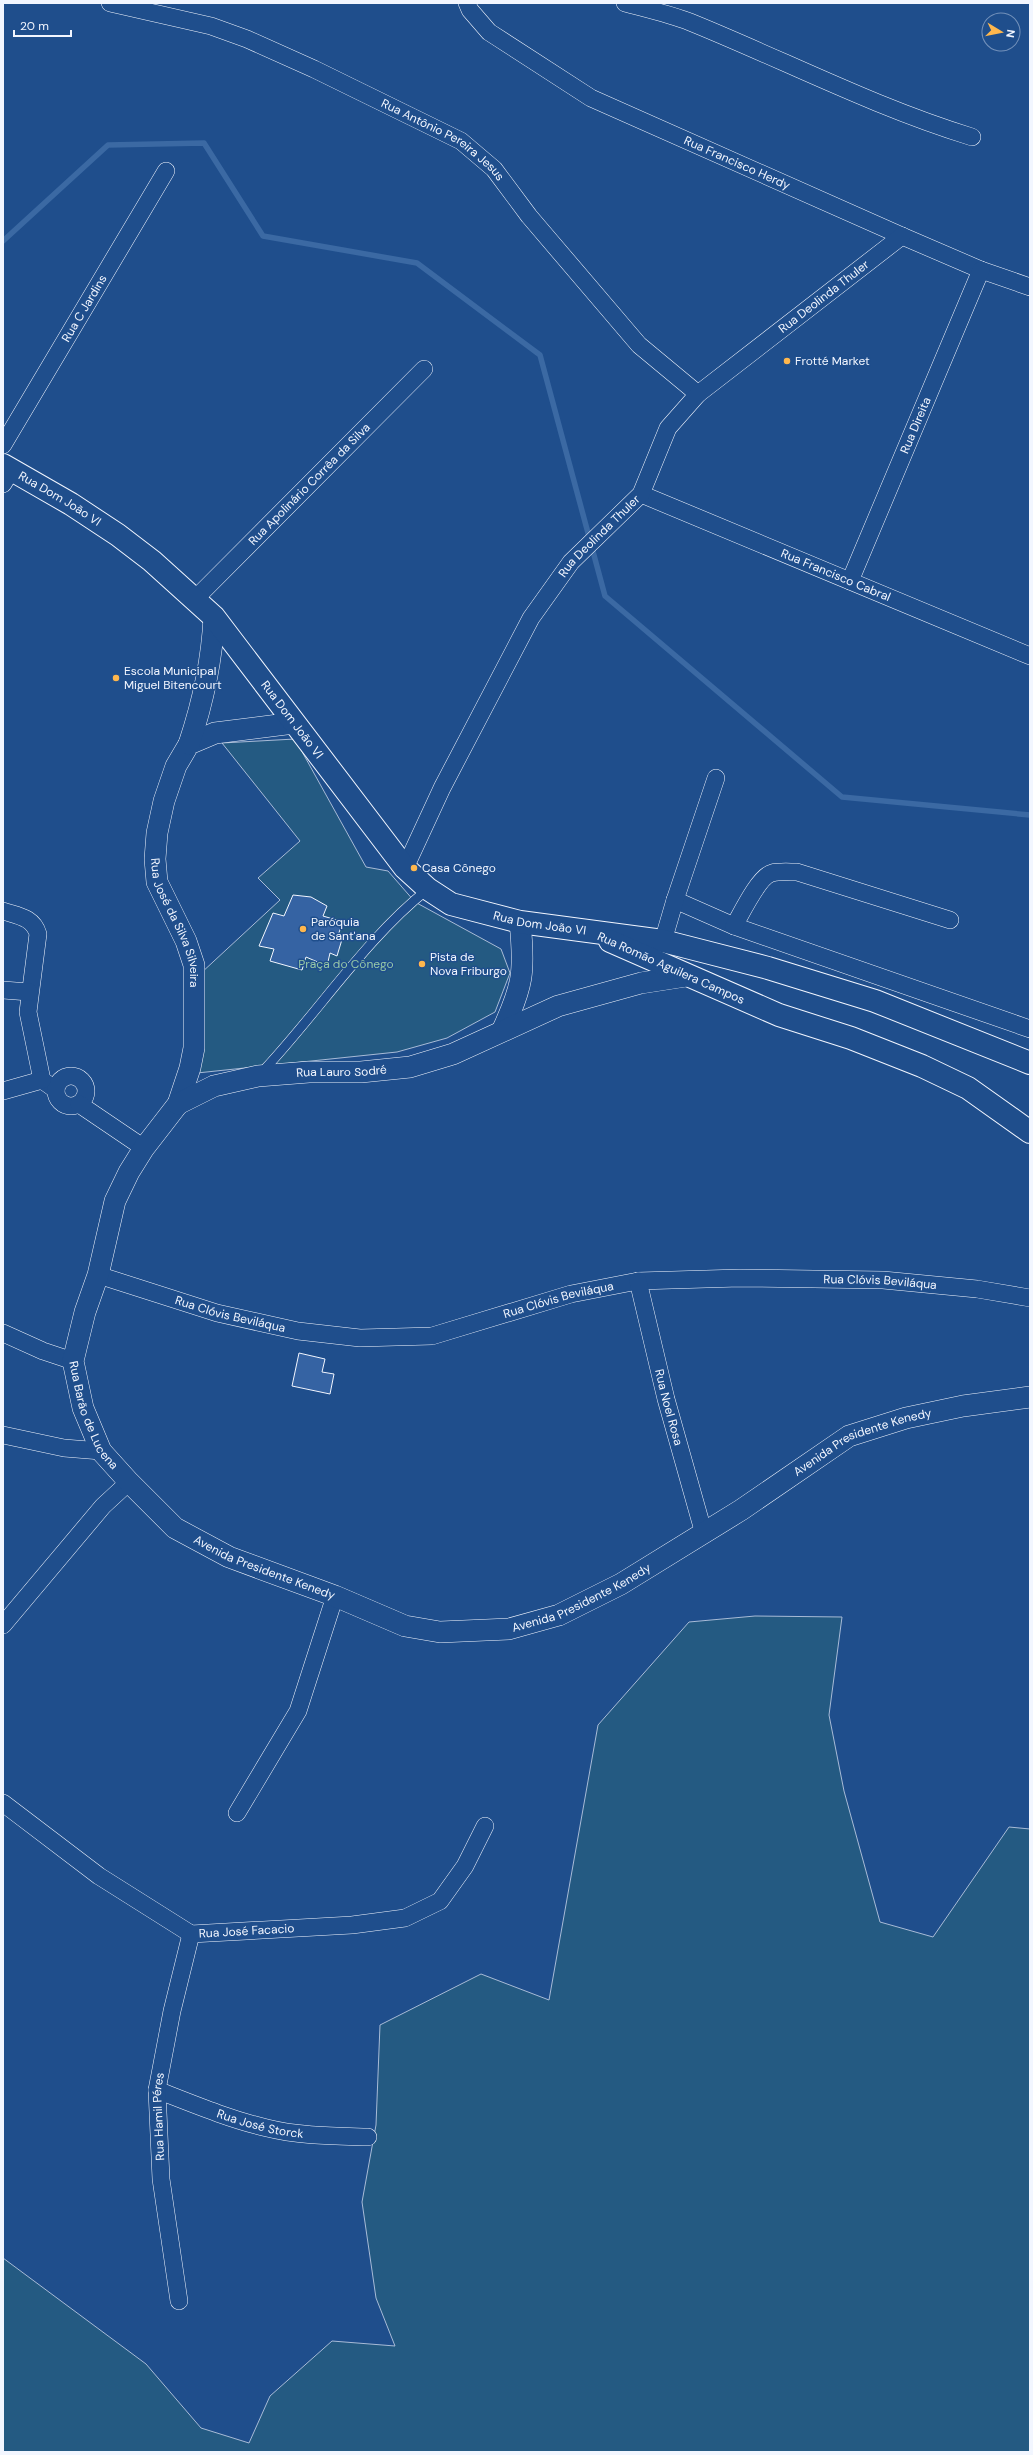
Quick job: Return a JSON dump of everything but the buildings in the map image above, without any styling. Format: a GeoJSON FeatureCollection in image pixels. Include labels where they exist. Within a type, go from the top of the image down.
{"type":"FeatureCollection","features":[{"type":"Feature","properties":{"kind":"main road","name":"Rua Dom João VI"},"geometry":{"type":"LineString","coordinates":[[6,473],[118,535],[152,561],[214,617],[405,868],[428,889],[451,904],[520,922],[593,933]]}},
{"type":"Feature","properties":{"kind":"main road","name":"Rua Romão Aguilera Campos"},"geometry":{"type":"LineString","coordinates":[[593,933],[663,941],[768,968],[875,1001],[1030,1064]]}},
{"type":"Feature","properties":{"kind":"main road","name":"Rua Romão Aguilera Campos"},"geometry":{"type":"LineString","coordinates":[[593,933],[686,976],[779,1015],[851,1038],[922,1066],[968,1088],[1030,1132]]}},
{"type":"Feature","properties":{"kind":"street","name":"Rua Antônio Pereira Jesus"},"geometry":{"type":"LineString","coordinates":[[110,3],[211,26],[247,39],[314,69],[461,141],[494,169],[529,216],[639,345],[698,394]]}},
{"type":"Feature","properties":{"kind":"street","name":"Rua Francisco Herdy"},"geometry":{"type":"LineString","coordinates":[[468,3],[470,10],[489,32],[590,98],[981,270],[1030,287]]}},
{"type":"Feature","properties":{"kind":"street"},"geometry":{"type":"LineString","coordinates":[[625,3],[688,21],[866,100],[923,122],[972,137]]}},
{"type":"Feature","properties":{"kind":"street","name":"Rua C Jardins"},"geometry":{"type":"LineString","coordinates":[[3,444],[166,171]]}},
{"type":"Feature","properties":{"kind":"street","name":"Rua Deolinda Thuler"},"geometry":{"type":"LineString","coordinates":[[405,868],[442,788],[532,618],[571,562],[616,521],[641,494],[668,428],[698,394],[902,236]]}},
{"type":"Feature","properties":{"kind":"street","name":"Rua Direita"},"geometry":{"type":"LineString","coordinates":[[850,581],[981,270]]}},
{"type":"Feature","properties":{"kind":"street","name":"Rua Apolinário Corrêa da Silva"},"geometry":{"type":"LineString","coordinates":[[195,599],[424,369]]}},
{"type":"Feature","properties":{"kind":"street","name":"Rua Francisco Cabral"},"geometry":{"type":"LineString","coordinates":[[641,494],[1030,656]]}},
{"type":"Feature","properties":{"kind":"street","name":"Rua José da Silva Silveira"},"geometry":{"type":"LineString","coordinates":[[178,1104],[190,1068],[194,1048],[194,965],[186,941],[157,882],[155,858],[157,833],[164,801],[176,766],[188,744],[201,708],[212,644],[214,617]]}},
{"type":"Feature","properties":{"kind":"street"},"geometry":{"type":"LineString","coordinates":[[188,744],[215,733],[294,723]]}},
{"type":"Feature","properties":{"kind":"street"},"geometry":{"type":"LineString","coordinates":[[663,941],[674,900],[716,778]]}},
{"type":"Feature","properties":{"kind":"street"},"geometry":{"type":"LineString","coordinates":[[734,926],[760,882],[770,873],[783,872],[797,872],[950,920]]}},
{"type":"Feature","properties":{"kind":"street"},"geometry":{"type":"LineString","coordinates":[[674,900],[734,926],[1030,1029]]}},
{"type":"Feature","properties":{"kind":"street"},"geometry":{"type":"LineString","coordinates":[[3,911],[29,919],[36,926],[38,934],[29,992],[28,1012],[42,1080],[56,1090]]}},
{"type":"Feature","properties":{"kind":"street"},"geometry":{"type":"LineString","coordinates":[[502,1031],[517,999],[523,976],[520,922]]}},
{"type":"Feature","properties":{"kind":"street","name":"Rua Lauro Sodré"},"geometry":{"type":"LineString","coordinates":[[178,1104],[214,1086],[258,1076],[309,1072],[361,1072],[410,1067],[453,1054],[558,1006],[641,984],[686,976]]}},
{"type":"Feature","properties":{"kind":"street"},"geometry":{"type":"LineString","coordinates":[[3,990],[29,992]]}},
{"type":"Feature","properties":{"kind":"street"},"geometry":{"type":"LineString","coordinates":[[69,1075],[80,1077],[86,1086],[86,1096],[79,1104],[68,1106],[59,1101],[56,1090],[60,1080],[69,1075]]}},
{"type":"Feature","properties":{"kind":"street"},"geometry":{"type":"LineString","coordinates":[[3,1091],[42,1080]]}},
{"type":"Feature","properties":{"kind":"street"},"geometry":{"type":"LineString","coordinates":[[79,1104],[144,1148]]}},
{"type":"Feature","properties":{"kind":"street","name":"Rua Barão de Lucena"},"geometry":{"type":"LineString","coordinates":[[3,1625],[103,1506],[128,1482],[101,1451],[83,1408],[73,1361],[85,1312],[98,1275],[115,1201],[129,1172],[144,1148],[178,1104]]}},
{"type":"Feature","properties":{"kind":"street","name":"Rua Clóvis Beviláqua"},"geometry":{"type":"LineString","coordinates":[[98,1275],[217,1313],[298,1331],[360,1338],[432,1336],[571,1294],[638,1281],[740,1278],[883,1280],[977,1289],[1030,1298]]}},
{"type":"Feature","properties":{"kind":"street","name":"Rua Noel Rosa"},"geometry":{"type":"LineString","coordinates":[[638,1281],[666,1399],[704,1534]]}},
{"type":"Feature","properties":{"kind":"street"},"geometry":{"type":"LineString","coordinates":[[3,1333],[43,1351],[73,1361]]}},
{"type":"Feature","properties":{"kind":"street","name":"Avenida Presidente Kenedy"},"geometry":{"type":"LineString","coordinates":[[128,1482],[175,1528],[229,1557],[335,1596],[405,1626],[440,1632],[509,1629],[559,1615],[614,1588],[704,1534],[849,1436],[906,1418],[963,1406],[1030,1397]]}},
{"type":"Feature","properties":{"kind":"street"},"geometry":{"type":"LineString","coordinates":[[3,1435],[64,1448],[101,1451]]}},
{"type":"Feature","properties":{"kind":"street"},"geometry":{"type":"LineString","coordinates":[[236,1813],[298,1711],[335,1596]]}},
{"type":"Feature","properties":{"kind":"street","name":"Rua José Facacio"},"geometry":{"type":"LineString","coordinates":[[3,1803],[99,1876],[191,1934],[352,1925],[405,1918],[440,1902],[465,1866],[485,1826]]}},
{"type":"Feature","properties":{"kind":"street","name":"Rua Hamil Péres"},"geometry":{"type":"LineString","coordinates":[[179,2301],[161,2179],[157,2090],[172,2011],[191,1934]]}},
{"type":"Feature","properties":{"kind":"street","name":"Rua José Storck"},"geometry":{"type":"LineString","coordinates":[[157,2090],[227,2116],[268,2128],[326,2135],[368,2137]]}},
{"type":"Feature","properties":{"kind":"lane"},"geometry":{"type":"LineString","coordinates":[[258,1076],[411,902],[428,889]]}},
{"type":"Feature","properties":{"kind":"green space","name":"Praça do Cônego"},"geometry":{"type":"Polygon","coordinates":[[[295,739],[366,867],[388,871],[415,902],[501,949],[510,973],[495,1012],[447,1038],[397,1052],[197,1073],[200,974],[280,900],[258,878],[300,841],[222,743],[295,739]]]}},
{"type":"Feature","properties":{"kind":"green space"},"geometry":{"type":"Polygon","coordinates":[[[755,1616],[842,1617],[829,1715],[844,1791],[880,1922],[933,1937],[1009,1827],[1030,1829],[1030,2452],[3,2452],[3,2258],[146,2364],[201,2428],[249,2443],[270,2396],[332,2341],[395,2346],[376,2298],[362,2202],[376,2125],[380,2025],[481,1974],[549,2000],[598,1725],[689,1622],[755,1616]]]}},
{"type":"Feature","properties":{"kind":"waterway"},"geometry":{"type":"LineString","coordinates":[[3,241],[108,145],[204,143],[263,236],[417,263],[540,355],[605,596],[842,797],[1030,815]]}},
{"type":"Feature","properties":{"kind":"place","name":"Frotté Market"},"geometry":{"type":"Point","coordinates":[787,361]}},
{"type":"Feature","properties":{"kind":"place","name":"Escola Municipal Miguel Bitencourt"},"geometry":{"type":"Point","coordinates":[116,678]}},
{"type":"Feature","properties":{"kind":"place","name":"Casa Cônego"},"geometry":{"type":"Point","coordinates":[414,868]}},
{"type":"Feature","properties":{"kind":"place","name":"Paróquia de Sant'ana"},"geometry":{"type":"Point","coordinates":[303,929]}},
{"type":"Feature","properties":{"kind":"place","name":"Pista de Nova Friburgo"},"geometry":{"type":"Point","coordinates":[422,964]}}]}
